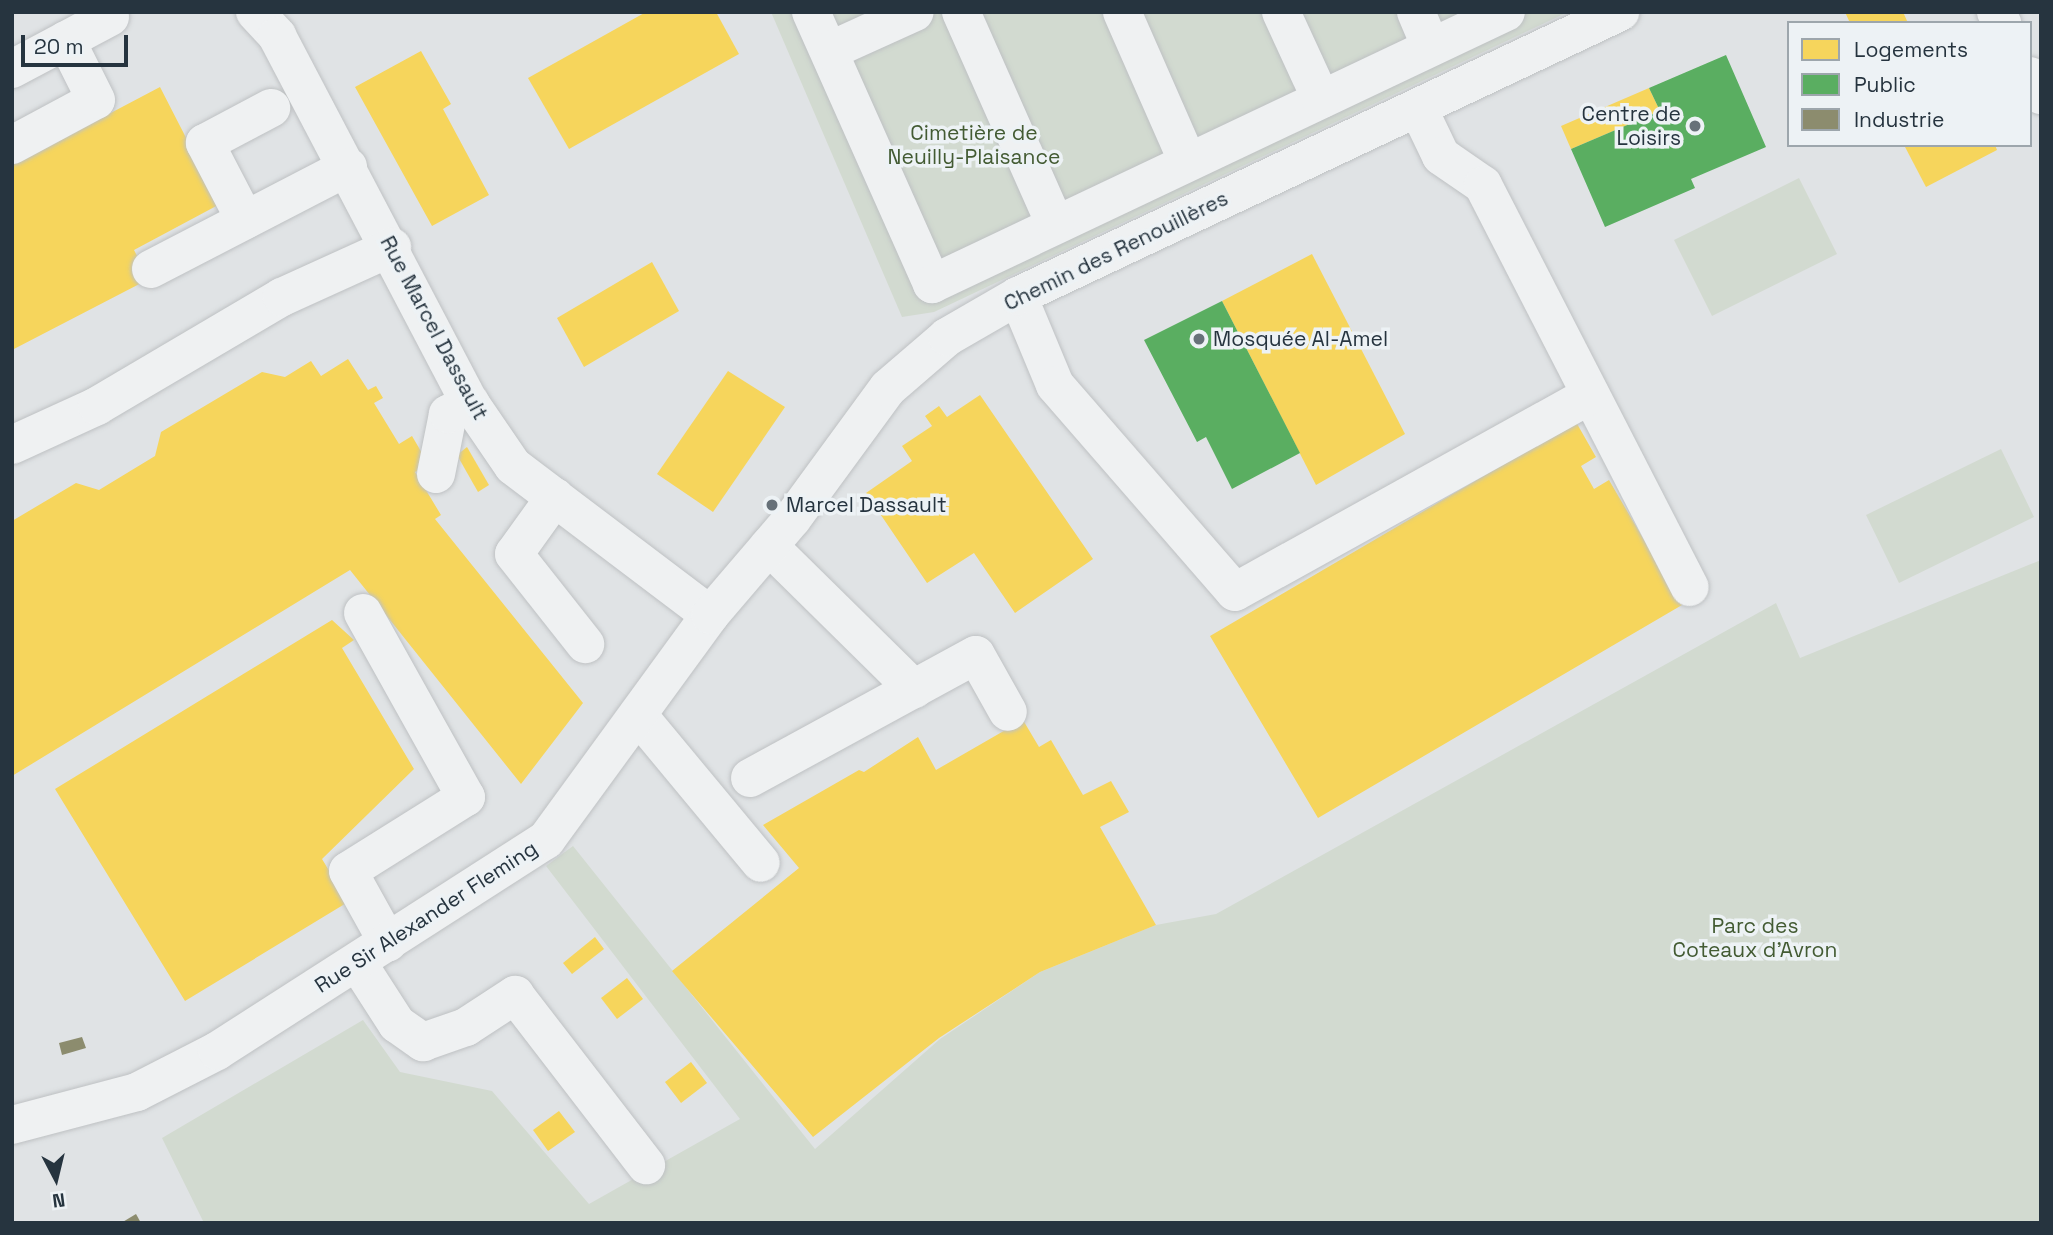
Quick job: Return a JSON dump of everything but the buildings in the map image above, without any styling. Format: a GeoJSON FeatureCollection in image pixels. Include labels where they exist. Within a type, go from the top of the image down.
{"type":"FeatureCollection","features":[{"type":"Feature","properties":{"kind":"street","name":"Rue Marcel Dassault"},"geometry":{"type":"LineString","coordinates":[[255,12],[277,36],[392,247],[470,403],[513,466],[710,615]]}},
{"type":"Feature","properties":{"kind":"street"},"geometry":{"type":"LineString","coordinates":[[811,12],[932,285],[1055,224],[1506,12]]}},
{"type":"Feature","properties":{"kind":"street"},"geometry":{"type":"LineString","coordinates":[[829,51],[915,12]]}},
{"type":"Feature","properties":{"kind":"street"},"geometry":{"type":"LineString","coordinates":[[961,12],[1055,224]]}},
{"type":"Feature","properties":{"kind":"street"},"geometry":{"type":"LineString","coordinates":[[1122,12],[1188,162]]}},
{"type":"Feature","properties":{"kind":"street"},"geometry":{"type":"LineString","coordinates":[[1281,12],[1321,99]]}},
{"type":"Feature","properties":{"kind":"street"},"geometry":{"type":"LineString","coordinates":[[1416,12],[1431,47]]}},
{"type":"Feature","properties":{"kind":"street","name":"Chemin des Renouillères"},"geometry":{"type":"LineString","coordinates":[[710,615],[769,546],[888,388],[947,337],[1018,296],[1620,12]]}},
{"type":"Feature","properties":{"kind":"street"},"geometry":{"type":"LineString","coordinates":[[12,69],[112,14]]}},
{"type":"Feature","properties":{"kind":"street"},"geometry":{"type":"LineString","coordinates":[[12,145],[96,100],[66,40]]}},
{"type":"Feature","properties":{"kind":"street"},"geometry":{"type":"LineString","coordinates":[[2032,79],[2041,95]]}},
{"type":"Feature","properties":{"kind":"street"},"geometry":{"type":"LineString","coordinates":[[245,220],[205,143],[271,108]]}},
{"type":"Feature","properties":{"kind":"street"},"geometry":{"type":"LineString","coordinates":[[1418,108],[1441,156],[1483,185],[1588,396],[1690,587]]}},
{"type":"Feature","properties":{"kind":"street"},"geometry":{"type":"LineString","coordinates":[[151,269],[348,167]]}},
{"type":"Feature","properties":{"kind":"street"},"geometry":{"type":"LineString","coordinates":[[12,445],[97,406],[282,297],[392,247]]}},
{"type":"Feature","properties":{"kind":"street"},"geometry":{"type":"LineString","coordinates":[[1018,296],[1055,385],[1235,592],[1588,396]]}},
{"type":"Feature","properties":{"kind":"street"},"geometry":{"type":"LineString","coordinates":[[436,474],[448,414],[470,403]]}},
{"type":"Feature","properties":{"kind":"street"},"geometry":{"type":"LineString","coordinates":[[555,497],[514,554],[585,645]]}},
{"type":"Feature","properties":{"kind":"street"},"geometry":{"type":"LineString","coordinates":[[769,546],[914,689]]}},
{"type":"Feature","properties":{"kind":"street"},"geometry":{"type":"LineString","coordinates":[[363,613],[466,797],[348,871],[390,1015],[423,1042],[466,1027],[516,995],[646,1165]]}},
{"type":"Feature","properties":{"kind":"street","name":"Rue Sir Alexander Fleming"},"geometry":{"type":"LineString","coordinates":[[12,1125],[137,1092],[218,1051],[546,840],[710,615]]}},
{"type":"Feature","properties":{"kind":"street"},"geometry":{"type":"LineString","coordinates":[[750,778],[976,655],[1009,712]]}},
{"type":"Feature","properties":{"kind":"street"},"geometry":{"type":"LineString","coordinates":[[638,715],[761,863]]}},
{"type":"Feature","properties":{"kind":"green space","name":"Cimetière de Neuilly-Plaisance"},"geometry":{"type":"Polygon","coordinates":[[[771,12],[1568,12],[934,312],[902,317],[771,12]]]}},
{"type":"Feature","properties":{"kind":"green space"},"geometry":{"type":"Polygon","coordinates":[[[1799,178],[1837,254],[1712,316],[1674,240],[1799,178]]]}},
{"type":"Feature","properties":{"kind":"green space"},"geometry":{"type":"Polygon","coordinates":[[[2001,449],[2034,517],[1899,583],[1866,515],[2001,449]]]}},
{"type":"Feature","properties":{"kind":"green space","name":"Parc des Coteaux d'Avron"},"geometry":{"type":"Polygon","coordinates":[[[2041,560],[2041,1223],[204,1223],[162,1138],[363,1020],[400,1072],[492,1091],[589,1204],[740,1119],[546,866],[573,846],[815,1149],[940,1039],[1040,972],[1156,925],[1216,914],[1776,603],[1800,658],[2041,560]]]}},
{"type":"Feature","properties":{"kind":"place","name":"Centre de Loisirs"},"geometry":{"type":"Point","coordinates":[1695,126]}},
{"type":"Feature","properties":{"kind":"place","name":"Mosquée Al-Amel"},"geometry":{"type":"Point","coordinates":[1199,339]}},
{"type":"Feature","properties":{"kind":"place","name":"Marcel Dassault"},"geometry":{"type":"Point","coordinates":[772,505]}}]}
